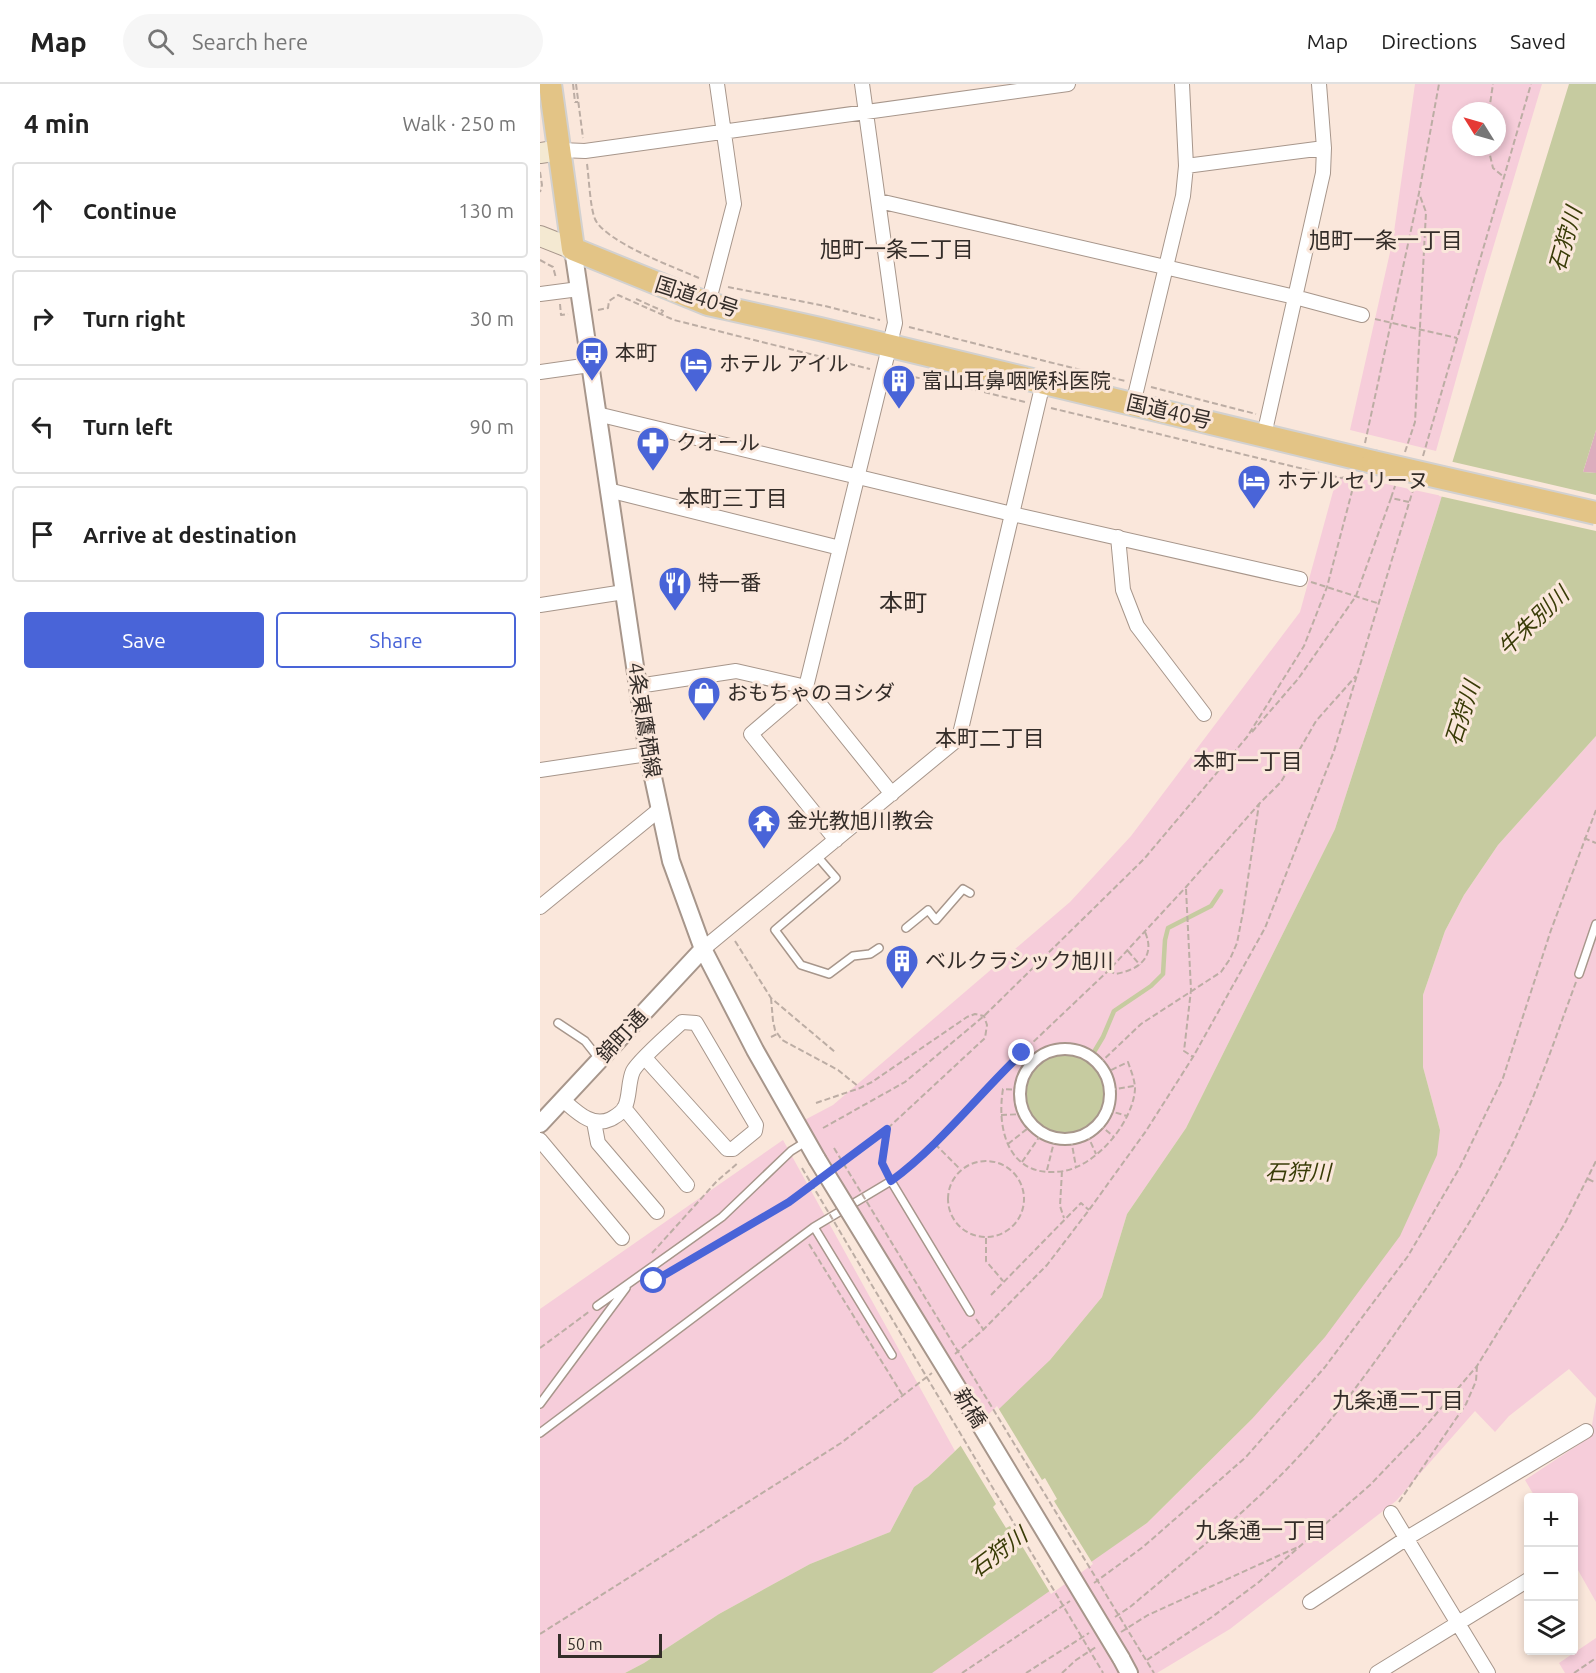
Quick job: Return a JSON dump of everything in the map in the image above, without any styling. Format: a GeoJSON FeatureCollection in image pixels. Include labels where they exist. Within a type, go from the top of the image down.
{"type":"FeatureCollection","features":[{"type":"Feature","properties":{"kind":"highway"},"geometry":{"type":"LineString","coordinates":[[550,84],[550,152],[573,249]]}},
{"type":"Feature","properties":{"kind":"highway","name":"国道40号"},"geometry":{"type":"LineString","coordinates":[[573,249],[820,329],[888,347],[1040,394],[1135,394],[1265,426],[1364,463],[1596,513]]}},
{"type":"Feature","properties":{"kind":"main road"},"geometry":{"type":"LineString","coordinates":[[540,236],[573,249]]}},
{"type":"Feature","properties":{"kind":"street"},"geometry":{"type":"LineString","coordinates":[[711,294],[734,204],[717,84]]}},
{"type":"Feature","properties":{"kind":"street"},"geometry":{"type":"LineString","coordinates":[[837,840],[751,734],[806,687],[895,323],[862,84]]}},
{"type":"Feature","properties":{"kind":"street"},"geometry":{"type":"LineString","coordinates":[[550,152],[585,151],[866,112],[1009,88],[1068,84]]}},
{"type":"Feature","properties":{"kind":"street"},"geometry":{"type":"LineString","coordinates":[[1135,394],[1183,196],[1186,166],[1182,84]]}},
{"type":"Feature","properties":{"kind":"street"},"geometry":{"type":"LineString","coordinates":[[1265,426],[1323,173],[1324,148],[1319,84]]}},
{"type":"Feature","properties":{"kind":"street"},"geometry":{"type":"LineString","coordinates":[[1186,166],[1324,148]]}},
{"type":"Feature","properties":{"kind":"street"},"geometry":{"type":"LineString","coordinates":[[879,201],[1368,316]]}},
{"type":"Feature","properties":{"kind":"street","name":"4条東鷹栖線"},"geometry":{"type":"LineString","coordinates":[[573,249],[648,754],[671,861],[703,949],[755,1050],[817,1159]]}},
{"type":"Feature","properties":{"kind":"street"},"geometry":{"type":"LineString","coordinates":[[540,294],[579,289]]}},
{"type":"Feature","properties":{"kind":"street"},"geometry":{"type":"LineString","coordinates":[[540,372],[590,365]]}},
{"type":"Feature","properties":{"kind":"street"},"geometry":{"type":"LineString","coordinates":[[703,949],[959,738],[1040,394]]}},
{"type":"Feature","properties":{"kind":"street"},"geometry":{"type":"LineString","coordinates":[[597,414],[1012,514],[1304,580]]}},
{"type":"Feature","properties":{"kind":"street"},"geometry":{"type":"LineString","coordinates":[[608,490],[840,548]]}},
{"type":"Feature","properties":{"kind":"street"},"geometry":{"type":"LineString","coordinates":[[1118,537],[1123,590],[1137,626],[1204,714]]}},
{"type":"Feature","properties":{"kind":"street"},"geometry":{"type":"LineString","coordinates":[[540,605],[624,592]]}},
{"type":"Feature","properties":{"kind":"street"},"geometry":{"type":"LineString","coordinates":[[638,686],[736,671],[806,687],[892,794]]}},
{"type":"Feature","properties":{"kind":"street"},"geometry":{"type":"LineString","coordinates":[[540,770],[648,754]]}},
{"type":"Feature","properties":{"kind":"street"},"geometry":{"type":"LineString","coordinates":[[540,907],[660,809]]}},
{"type":"Feature","properties":{"kind":"street","name":"錦町通"},"geometry":{"type":"LineString","coordinates":[[540,1124],[703,949]]}},
{"type":"Feature","properties":{"kind":"street"},"geometry":{"type":"LineString","coordinates":[[563,1100],[578,1113],[594,1122],[618,1115],[624,1108],[633,1070],[645,1058],[682,1022],[696,1023],[756,1125],[755,1131],[734,1149],[727,1149],[645,1058]]}},
{"type":"Feature","properties":{"kind":"street"},"geometry":{"type":"LineString","coordinates":[[1063,1049],[1086,1054],[1102,1068],[1110,1089],[1107,1110],[1099,1124],[1087,1134],[1071,1139],[1056,1138],[1042,1133],[1032,1125],[1025,1114],[1020,1090],[1024,1076],[1033,1063],[1051,1052],[1063,1049]]}},
{"type":"Feature","properties":{"kind":"street"},"geometry":{"type":"LineString","coordinates":[[624,1108],[687,1185]]}},
{"type":"Feature","properties":{"kind":"street"},"geometry":{"type":"LineString","coordinates":[[594,1122],[598,1143],[657,1212]]}},
{"type":"Feature","properties":{"kind":"street"},"geometry":{"type":"LineString","coordinates":[[540,1140],[622,1238]]}},
{"type":"Feature","properties":{"kind":"street","name":"新橋"},"geometry":{"type":"LineString","coordinates":[[817,1159],[1125,1666]]}},
{"type":"Feature","properties":{"kind":"street"},"geometry":{"type":"LineString","coordinates":[[1310,1602],[1407,1538],[1586,1431]]}},
{"type":"Feature","properties":{"kind":"street"},"geometry":{"type":"LineString","coordinates":[[1391,1513],[1488,1673]]}},
{"type":"Feature","properties":{"kind":"street"},"geometry":{"type":"LineString","coordinates":[[1377,1673],[1524,1582]]}},
{"type":"Feature","properties":{"kind":"lane"},"geometry":{"type":"LineString","coordinates":[[817,856],[836,878],[775,930],[801,965],[829,974],[853,956],[870,954],[879,948]]}},
{"type":"Feature","properties":{"kind":"lane"},"geometry":{"type":"LineString","coordinates":[[906,928],[928,910],[936,920],[963,889],[970,893]]}},
{"type":"Feature","properties":{"kind":"lane"},"geometry":{"type":"LineString","coordinates":[[1579,974],[1596,924]]}},
{"type":"Feature","properties":{"kind":"lane"},"geometry":{"type":"LineString","coordinates":[[558,1023],[585,1041],[600,1060]]}},
{"type":"Feature","properties":{"kind":"lane"},"geometry":{"type":"LineString","coordinates":[[597,1306],[722,1217],[791,1151],[807,1142]]}},
{"type":"Feature","properties":{"kind":"lane"},"geometry":{"type":"LineString","coordinates":[[540,1433],[814,1227],[891,1181],[970,1312]]}},
{"type":"Feature","properties":{"kind":"lane"},"geometry":{"type":"LineString","coordinates":[[814,1227],[892,1355]]}},
{"type":"Feature","properties":{"kind":"lane"},"geometry":{"type":"LineString","coordinates":[[540,1404],[629,1284]]}},
{"type":"Feature","properties":{"kind":"path"},"geometry":{"type":"LineString","coordinates":[[573,84],[575,102],[578,102]]}},
{"type":"Feature","properties":{"kind":"path"},"geometry":{"type":"LineString","coordinates":[[1247,737],[1304,646],[1327,587],[1364,463],[1419,193],[1438,84]]}},
{"type":"Feature","properties":{"kind":"path"},"geometry":{"type":"LineString","coordinates":[[1490,102],[1493,84]]}},
{"type":"Feature","properties":{"kind":"path"},"geometry":{"type":"LineString","coordinates":[[1422,459],[1531,84]]}},
{"type":"Feature","properties":{"kind":"path"},"geometry":{"type":"LineString","coordinates":[[1490,156],[1493,168],[1504,177]]}},
{"type":"Feature","properties":{"kind":"path"},"geometry":{"type":"LineString","coordinates":[[540,172],[542,185],[540,192]]}},
{"type":"Feature","properties":{"kind":"path"},"geometry":{"type":"LineString","coordinates":[[1405,455],[1415,422],[1420,329],[1426,212],[1419,193]]}},
{"type":"Feature","properties":{"kind":"path"},"geometry":{"type":"LineString","coordinates":[[595,218],[602,229],[621,242],[660,262],[711,294],[825,306],[895,323],[1135,394],[1265,426]]}},
{"type":"Feature","properties":{"kind":"path"},"geometry":{"type":"LineString","coordinates":[[619,248],[621,242]]}},
{"type":"Feature","properties":{"kind":"path"},"geometry":{"type":"LineString","coordinates":[[608,308],[609,301],[618,295],[674,320],[882,372],[1040,394],[1341,478],[1364,463]]}},
{"type":"Feature","properties":{"kind":"path"},"geometry":{"type":"LineString","coordinates":[[636,299],[663,311],[661,315]]}},
{"type":"Feature","properties":{"kind":"path"},"geometry":{"type":"LineString","coordinates":[[1368,316],[1457,338]]}},
{"type":"Feature","properties":{"kind":"path"},"geometry":{"type":"LineString","coordinates":[[1358,440],[1364,463]]}},
{"type":"Feature","properties":{"kind":"path"},"geometry":{"type":"LineString","coordinates":[[823,1128],[905,1082],[984,1016],[1143,860],[1298,679],[1356,596],[1398,476]]}},
{"type":"Feature","properties":{"kind":"path"},"geometry":{"type":"LineString","coordinates":[[951,1357],[984,1330],[1047,1265],[1089,1210],[1146,1131],[1193,1057],[1265,928],[1334,751],[1416,480]]}},
{"type":"Feature","properties":{"kind":"path"},"geometry":{"type":"LineString","coordinates":[[1391,498],[1409,502]]}},
{"type":"Feature","properties":{"kind":"path"},"geometry":{"type":"LineString","coordinates":[[1304,580],[1379,604]]}},
{"type":"Feature","properties":{"kind":"path"},"geometry":{"type":"LineString","coordinates":[[887,1129],[882,1163],[891,1181],[913,1165],[935,1144],[990,1083],[1145,932],[1281,782],[1316,721],[1358,673]]}},
{"type":"Feature","properties":{"kind":"path"},"geometry":{"type":"LineString","coordinates":[[1102,1068],[1142,1024],[1221,972],[1234,951],[1243,912],[1259,804]]}},
{"type":"Feature","properties":{"kind":"path"},"geometry":{"type":"LineString","coordinates":[[1090,1586],[1143,1547],[1246,1457],[1325,1367],[1408,1256],[1460,1167],[1503,1078],[1551,930],[1596,810]]}},
{"type":"Feature","properties":{"kind":"path"},"geometry":{"type":"LineString","coordinates":[[1584,838],[1596,843]]}},
{"type":"Feature","properties":{"kind":"path"},"geometry":{"type":"LineString","coordinates":[[1186,887],[1191,990],[1184,1051],[1193,1057]]}},
{"type":"Feature","properties":{"kind":"path"},"geometry":{"type":"LineString","coordinates":[[1108,970],[1115,974],[1128,972],[1140,965],[1148,952],[1149,942],[1145,932]]}},
{"type":"Feature","properties":{"kind":"path"},"geometry":{"type":"LineString","coordinates":[[735,941],[771,998],[835,1052]]}},
{"type":"Feature","properties":{"kind":"path"},"geometry":{"type":"LineString","coordinates":[[1128,950],[1140,965]]}},
{"type":"Feature","properties":{"kind":"path"},"geometry":{"type":"LineString","coordinates":[[1111,1619],[1130,1607],[1198,1550],[1281,1475],[1334,1416],[1381,1354],[1473,1218],[1512,1144],[1540,1082],[1579,974]]}},
{"type":"Feature","properties":{"kind":"path"},"geometry":{"type":"LineString","coordinates":[[771,998],[773,1021],[777,1034],[788,1044],[838,1070],[860,1088]]}},
{"type":"Feature","properties":{"kind":"path"},"geometry":{"type":"LineString","coordinates":[[816,1103],[860,1088],[967,1017],[975,1014],[984,1016]]}},
{"type":"Feature","properties":{"kind":"path"},"geometry":{"type":"LineString","coordinates":[[834,1169],[887,1129],[985,1038],[987,1025],[984,1016]]}},
{"type":"Feature","properties":{"kind":"path"},"geometry":{"type":"LineString","coordinates":[[771,1037],[777,1034]]}},
{"type":"Feature","properties":{"kind":"path"},"geometry":{"type":"LineString","coordinates":[[1022,1053],[1033,1063]]}},
{"type":"Feature","properties":{"kind":"path"},"geometry":{"type":"LineString","coordinates":[[1020,1090],[1003,1089],[1000,1115],[1001,1127],[1007,1144],[1022,1162],[1030,1167],[1047,1171],[1062,1171],[1076,1167],[1096,1154],[1114,1137],[1128,1116],[1135,1086],[1128,1062],[1102,1068]]}},
{"type":"Feature","properties":{"kind":"path"},"geometry":{"type":"LineString","coordinates":[[1110,1089],[1135,1086]]}},
{"type":"Feature","properties":{"kind":"path"},"geometry":{"type":"LineString","coordinates":[[1107,1110],[1128,1116]]}},
{"type":"Feature","properties":{"kind":"path"},"geometry":{"type":"LineString","coordinates":[[1000,1115],[1025,1114]]}},
{"type":"Feature","properties":{"kind":"path"},"geometry":{"type":"LineString","coordinates":[[1099,1124],[1114,1137]]}},
{"type":"Feature","properties":{"kind":"path"},"geometry":{"type":"LineString","coordinates":[[1007,1144],[1032,1125]]}},
{"type":"Feature","properties":{"kind":"path"},"geometry":{"type":"LineString","coordinates":[[1022,1162],[1042,1133]]}},
{"type":"Feature","properties":{"kind":"path"},"geometry":{"type":"LineString","coordinates":[[1087,1134],[1096,1154]]}},
{"type":"Feature","properties":{"kind":"path"},"geometry":{"type":"LineString","coordinates":[[1047,1171],[1056,1138]]}},
{"type":"Feature","properties":{"kind":"path"},"geometry":{"type":"LineString","coordinates":[[1071,1139],[1076,1167]]}},
{"type":"Feature","properties":{"kind":"path"},"geometry":{"type":"LineString","coordinates":[[935,1144],[961,1170]]}},
{"type":"Feature","properties":{"kind":"path"},"geometry":{"type":"LineString","coordinates":[[834,1148],[1154,1673]]}},
{"type":"Feature","properties":{"kind":"path"},"geometry":{"type":"LineString","coordinates":[[649,1257],[717,1181],[742,1159]]}},
{"type":"Feature","properties":{"kind":"path"},"geometry":{"type":"LineString","coordinates":[[984,1161],[996,1162],[1007,1167],[1016,1175],[1022,1186],[1024,1204],[1017,1221],[1004,1233],[986,1238],[964,1231],[950,1213],[948,1201],[949,1190],[961,1170],[971,1164],[984,1161]]}},
{"type":"Feature","properties":{"kind":"path"},"geometry":{"type":"LineString","coordinates":[[1147,1660],[1212,1617],[1305,1544],[1370,1485],[1419,1434],[1477,1366],[1558,1234],[1596,1161]]}},
{"type":"Feature","properties":{"kind":"path"},"geometry":{"type":"LineString","coordinates":[[802,1168],[1102,1672]]}},
{"type":"Feature","properties":{"kind":"path"},"geometry":{"type":"LineString","coordinates":[[1062,1171],[1060,1206],[1064,1218]]}},
{"type":"Feature","properties":{"kind":"path"},"geometry":{"type":"LineString","coordinates":[[1588,1179],[1596,1183]]}},
{"type":"Feature","properties":{"kind":"path"},"geometry":{"type":"LineString","coordinates":[[629,1284],[648,1285],[789,1202],[816,1182]]}},
{"type":"Feature","properties":{"kind":"path"},"geometry":{"type":"LineString","coordinates":[[991,1295],[1081,1203],[1089,1210]]}},
{"type":"Feature","properties":{"kind":"path"},"geometry":{"type":"LineString","coordinates":[[986,1238],[987,1261],[1003,1281]]}},
{"type":"Feature","properties":{"kind":"path"},"geometry":{"type":"LineString","coordinates":[[801,1250],[810,1243],[903,1396]]}},
{"type":"Feature","properties":{"kind":"path"},"geometry":{"type":"LineString","coordinates":[[540,1348],[597,1306]]}},
{"type":"Feature","properties":{"kind":"path"},"geometry":{"type":"LineString","coordinates":[[970,1312],[984,1330]]}},
{"type":"Feature","properties":{"kind":"path"},"geometry":{"type":"LineString","coordinates":[[1391,1513],[1466,1404],[1476,1381],[1477,1366]]}},
{"type":"Feature","properties":{"kind":"path"},"geometry":{"type":"LineString","coordinates":[[540,1634],[841,1443],[935,1371]]}},
{"type":"Feature","properties":{"kind":"path"},"geometry":{"type":"LineString","coordinates":[[1121,1632],[1148,1615],[1305,1544]]}},
{"type":"Feature","properties":{"kind":"path"},"geometry":{"type":"LineString","coordinates":[[962,1673],[1072,1599]]}},
{"type":"Feature","properties":{"kind":"path"},"geometry":{"type":"LineString","coordinates":[[1026,1673],[1092,1631]]}},
{"type":"Feature","properties":{"kind":"path"},"geometry":{"type":"LineString","coordinates":[[1062,1673],[1076,1660],[1103,1643]]}},
{"type":"Feature","properties":{"kind":"path"},"geometry":{"type":"LineString","coordinates":[[1574,1673],[1596,1658]]}},
{"type":"Feature","properties":{"kind":"shaded area"},"geometry":{"type":"Polygon","coordinates":[[[1415,84],[1542,84],[1436,451],[1350,430],[1393,239],[1415,84]]]}},
{"type":"Feature","properties":{"kind":"shaded area"},"geometry":{"type":"Polygon","coordinates":[[[1596,430],[1596,473],[1583,472],[1596,430]]]}},
{"type":"Feature","properties":{"kind":"shaded area"},"geometry":{"type":"Polygon","coordinates":[[[1337,477],[1368,480],[1442,496],[1335,829],[1186,1128],[1127,1214],[1102,1297],[1050,1360],[984,1431],[797,1124],[833,1105],[1070,902],[1131,836],[1300,612],[1337,477]]]}},
{"type":"Feature","properties":{"kind":"shaded area"},"geometry":{"type":"Polygon","coordinates":[[[1596,736],[1596,1398],[1569,1369],[1509,1416],[1495,1432],[1475,1411],[1396,1501],[1230,1629],[1157,1673],[926,1673],[1147,1523],[1252,1419],[1440,1130],[1423,1067],[1423,995],[1445,931],[1464,895],[1498,845],[1596,736]]]}},
{"type":"Feature","properties":{"kind":"shaded area"},"geometry":{"type":"Polygon","coordinates":[[[783,1140],[955,1451],[914,1487],[890,1532],[810,1564],[719,1614],[625,1673],[540,1673],[540,1309],[783,1140]]]}},
{"type":"Feature","properties":{"kind":"shaded area"},"geometry":{"type":"Polygon","coordinates":[[[1596,1401],[1596,1602],[1578,1570],[1578,1493],[1533,1493],[1525,1480],[1590,1437],[1596,1401]]]}},
{"type":"Feature","properties":{"kind":"shaded area"},"geometry":{"type":"Polygon","coordinates":[[[1596,1638],[1596,1673],[1565,1673],[1559,1663],[1571,1655],[1578,1655],[1578,1650],[1596,1638]]]}},
{"type":"Feature","properties":{"kind":"water","name":"石狩川"},"geometry":{"type":"Polygon","coordinates":[[[1569,84],[1596,84],[1596,430],[1583,472],[1596,473],[1596,736],[1498,845],[1464,895],[1445,931],[1423,995],[1423,1067],[1440,1130],[1437,1155],[1400,1236],[1325,1337],[1252,1419],[1147,1523],[932,1673],[625,1673],[719,1614],[810,1564],[890,1532],[914,1487],[928,1477],[1050,1360],[1102,1297],[1127,1214],[1186,1128],[1335,829],[1436,515],[1569,84]]]}},
{"type":"Feature","properties":{"kind":"water"},"geometry":{"type":"Polygon","coordinates":[[[1065,1054],[1080,1057],[1093,1066],[1102,1079],[1105,1094],[1102,1109],[1093,1122],[1080,1131],[1065,1134],[1050,1131],[1037,1122],[1028,1109],[1025,1094],[1028,1079],[1037,1066],[1050,1057],[1065,1054]]]}},
{"type":"Feature","properties":{"kind":"pier"},"geometry":{"type":"Polygon","coordinates":[[[1449,461],[1596,495],[1596,531],[1439,496],[1449,461]]]}},
{"type":"Feature","properties":{"kind":"pier"},"geometry":{"type":"Polygon","coordinates":[[[997,1406],[1042,1480],[1045,1478],[1057,1499],[1054,1501],[1093,1564],[1051,1594],[1010,1526],[1006,1528],[993,1507],[996,1504],[959,1443],[997,1406]]]}},
{"type":"Feature","properties":{"kind":"waterway"},"geometry":{"type":"LineString","coordinates":[[1094,1052],[1114,1011],[1151,986],[1163,974],[1168,928],[1211,906],[1221,891]]}},
{"type":"Feature","properties":{"kind":"place","name":"本町"},"geometry":{"type":"Point","coordinates":[592,382]}},
{"type":"Feature","properties":{"kind":"place","name":"ホテル アイル"},"geometry":{"type":"Point","coordinates":[696,393]}},
{"type":"Feature","properties":{"kind":"place","name":"富山耳鼻咽喉科医院"},"geometry":{"type":"Point","coordinates":[899,410]}},
{"type":"Feature","properties":{"kind":"place","name":"クオール"},"geometry":{"type":"Point","coordinates":[653,472]}},
{"type":"Feature","properties":{"kind":"place","name":"ホテル セリーヌ"},"geometry":{"type":"Point","coordinates":[1254,510]}},
{"type":"Feature","properties":{"kind":"place","name":"特一番"},"geometry":{"type":"Point","coordinates":[675,612]}},
{"type":"Feature","properties":{"kind":"place","name":"おもちゃのヨシダ"},"geometry":{"type":"Point","coordinates":[704,722]}},
{"type":"Feature","properties":{"kind":"place","name":"金光教旭川教会"},"geometry":{"type":"Point","coordinates":[764,850]}},
{"type":"Feature","properties":{"kind":"place","name":"ベルクラシック旭川"},"geometry":{"type":"Point","coordinates":[902,990]}},
{"type":"Feature","properties":{"kind":"district","name":"旭町一条一丁目"},"geometry":{"type":"Point","coordinates":[1386,240]}},
{"type":"Feature","properties":{"kind":"district","name":"旭町一条二丁目"},"geometry":{"type":"Point","coordinates":[897,249]}},
{"type":"Feature","properties":{"kind":"district","name":"本町三丁目"},"geometry":{"type":"Point","coordinates":[733,498]}},
{"type":"Feature","properties":{"kind":"district","name":"本町"},"geometry":{"type":"Point","coordinates":[903,603]}},
{"type":"Feature","properties":{"kind":"district","name":"本町二丁目"},"geometry":{"type":"Point","coordinates":[990,738]}},
{"type":"Feature","properties":{"kind":"district","name":"本町一丁目"},"geometry":{"type":"Point","coordinates":[1248,761]}},
{"type":"Feature","properties":{"kind":"district","name":"九条通二丁目"},"geometry":{"type":"Point","coordinates":[1398,1400]}},
{"type":"Feature","properties":{"kind":"district","name":"九条通一丁目"},"geometry":{"type":"Point","coordinates":[1261,1530]}},
{"type":"Feature","properties":{"kind":"route"},"geometry":{"type":"LineString","coordinates":[[654,1281],[789,1202],[887,1129],[882,1163],[891,1181],[913,1165],[935,1144],[990,1083],[1022,1053]]}},
{"type":"Feature","properties":{"kind":"water label","name":"牛朱別川"},"geometry":{"type":"Point","coordinates":[1533,621]}}]}
